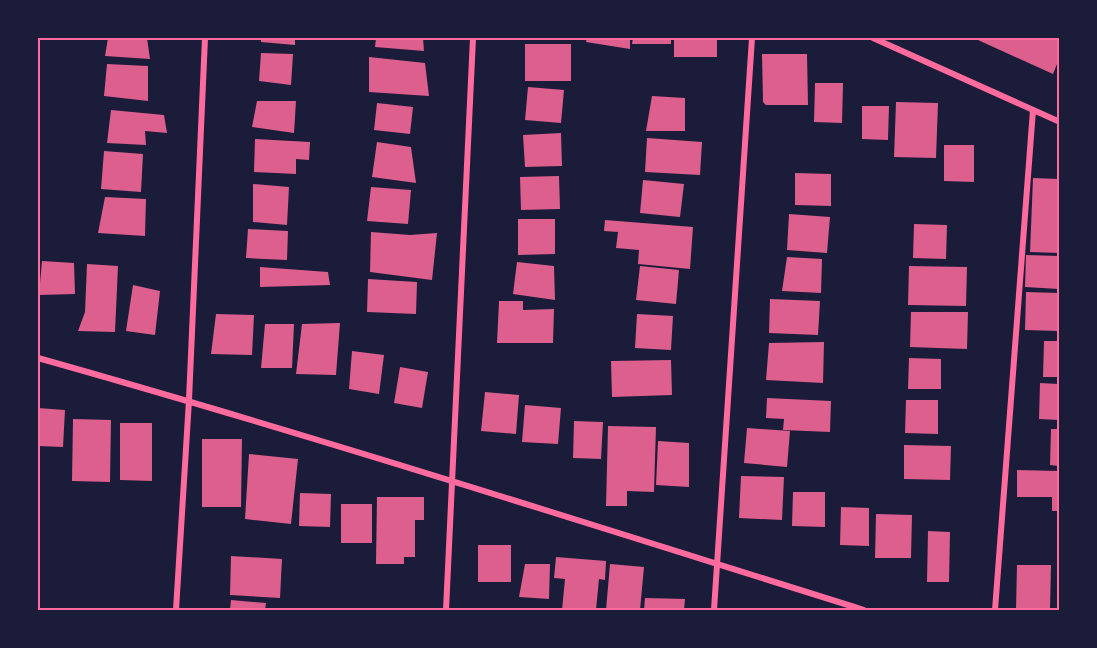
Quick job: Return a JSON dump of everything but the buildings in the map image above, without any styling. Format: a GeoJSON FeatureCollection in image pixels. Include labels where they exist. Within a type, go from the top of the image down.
{"type":"FeatureCollection","features":[{"type":"Feature","properties":{"kind":"street"},"geometry":{"type":"LineString","coordinates":[[176,610],[189,400],[205,38]]}},
{"type":"Feature","properties":{"kind":"street"},"geometry":{"type":"LineString","coordinates":[[446,610],[473,38]]}},
{"type":"Feature","properties":{"kind":"street"},"geometry":{"type":"LineString","coordinates":[[714,610],[752,38]]}},
{"type":"Feature","properties":{"kind":"street"},"geometry":{"type":"LineString","coordinates":[[873,38],[1059,122]]}},
{"type":"Feature","properties":{"kind":"street"},"geometry":{"type":"LineString","coordinates":[[995,610],[1033,110]]}},
{"type":"Feature","properties":{"kind":"street"},"geometry":{"type":"LineString","coordinates":[[38,357],[189,400],[451,480],[864,610]]}}]}
